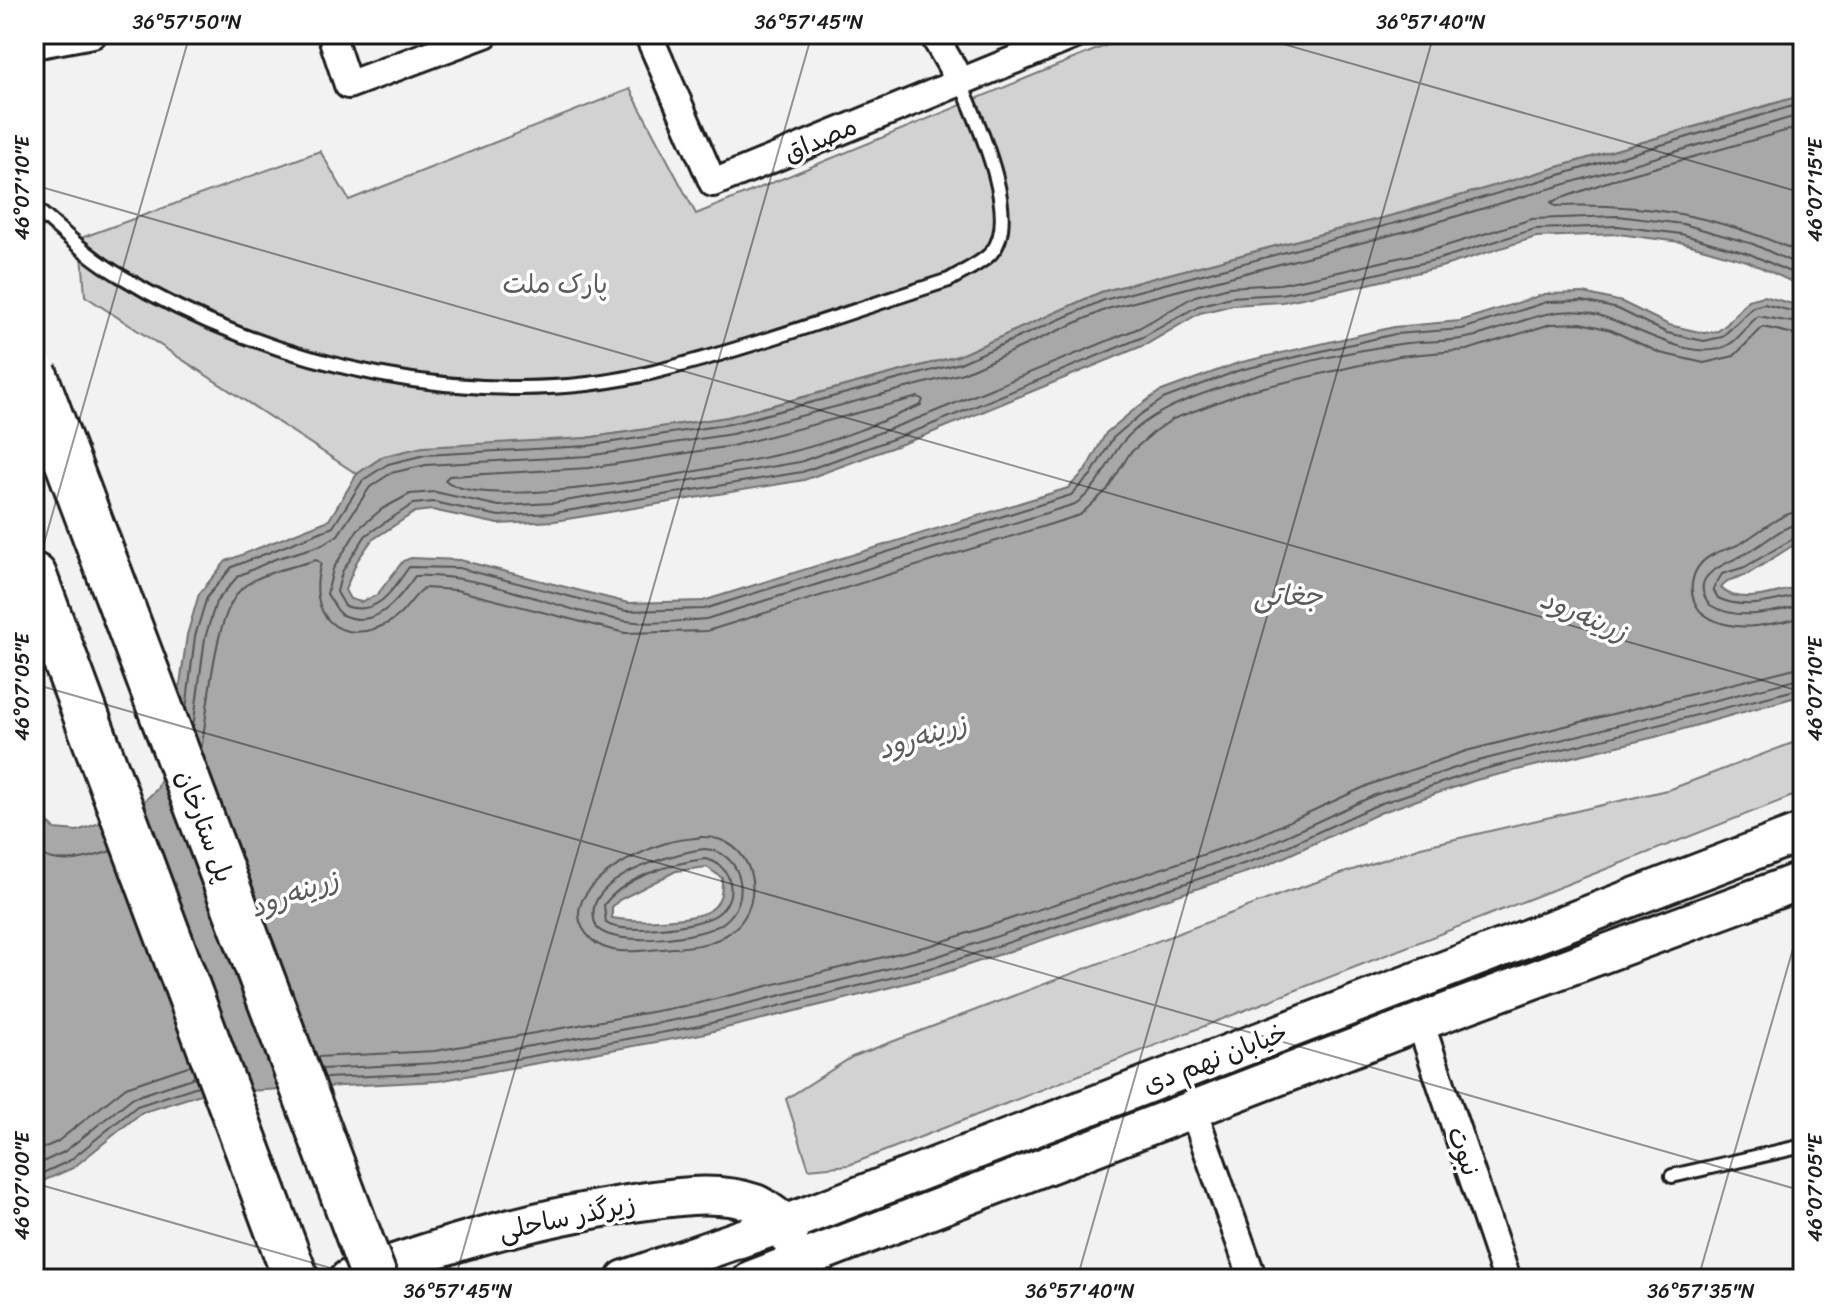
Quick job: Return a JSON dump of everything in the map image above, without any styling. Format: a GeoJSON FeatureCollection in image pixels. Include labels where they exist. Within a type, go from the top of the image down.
{"type":"FeatureCollection","features":[{"type":"Feature","properties":{"kind":"highway","name":"پل ستارخان"},"geometry":{"type":"LineString","coordinates":[[34,373],[375,1279]]}},
{"type":"Feature","properties":{"kind":"highway"},"geometry":{"type":"LineString","coordinates":[[34,576],[296,1279]]}},
{"type":"Feature","properties":{"kind":"main road","name":"خیابان نهم دی"},"geometry":{"type":"LineString","coordinates":[[625,1279],[786,1223],[1803,832]]}},
{"type":"Feature","properties":{"kind":"main road","name":"خیابان نهم دی"},"geometry":{"type":"LineString","coordinates":[[752,1279],[1420,1022],[1803,880]]}},
{"type":"Feature","properties":{"kind":"main road","name":"زیرگذر ساحلی"},"geometry":{"type":"LineString","coordinates":[[348,1279],[432,1249],[547,1217],[664,1198],[712,1195],[756,1203],[786,1223]]}},
{"type":"Feature","properties":{"kind":"main road"},"geometry":{"type":"LineString","coordinates":[[786,1223],[796,1263]]}},
{"type":"Feature","properties":{"kind":"street"},"geometry":{"type":"LineString","coordinates":[[34,45],[93,34]]}},
{"type":"Feature","properties":{"kind":"street"},"geometry":{"type":"LineString","coordinates":[[331,34],[348,85],[485,34]]}},
{"type":"Feature","properties":{"kind":"street","name":"مصداق"},"geometry":{"type":"LineString","coordinates":[[648,34],[713,183],[1078,34]]}},
{"type":"Feature","properties":{"kind":"street"},"geometry":{"type":"LineString","coordinates":[[933,34],[960,81]]}},
{"type":"Feature","properties":{"kind":"street","name":"نبوت"},"geometry":{"type":"LineString","coordinates":[[1420,1022],[1507,1279]]}},
{"type":"Feature","properties":{"kind":"street"},"geometry":{"type":"LineString","coordinates":[[1193,1110],[1253,1279]]}},
{"type":"Feature","properties":{"kind":"lane"},"geometry":{"type":"LineString","coordinates":[[34,207],[115,274],[179,310],[304,356],[449,385],[548,388],[653,373],[949,280],[992,253],[1000,235],[998,175],[960,81]]}},
{"type":"Feature","properties":{"kind":"lane"},"geometry":{"type":"LineString","coordinates":[[1672,1176],[1803,1146]]}},
{"type":"Feature","properties":{"kind":"green space","name":"پارک ملت"},"geometry":{"type":"Polygon","coordinates":[[[1134,34],[1795,34],[1803,46],[1803,95],[1405,212],[1101,292],[958,356],[728,417],[586,438],[384,456],[357,474],[85,296],[81,238],[320,151],[349,200],[630,89],[696,214],[1134,34]]]}},
{"type":"Feature","properties":{"kind":"green space"},"geometry":{"type":"Polygon","coordinates":[[[1803,739],[1803,792],[849,1165],[809,1169],[786,1099],[852,1057],[1287,892],[1421,847],[1671,789],[1803,739]]]}},
{"type":"Feature","properties":{"kind":"water","name":"جغاتی"},"geometry":{"type":"Polygon","coordinates":[[[1803,95],[1803,287],[1747,261],[1680,242],[1618,234],[1536,237],[1441,267],[1347,289],[1282,302],[1233,305],[1200,313],[1147,344],[926,435],[804,480],[555,521],[498,524],[432,510],[415,512],[372,540],[357,561],[345,590],[350,599],[361,602],[377,595],[403,561],[411,558],[460,560],[628,603],[703,601],[1068,488],[1085,471],[1106,433],[1135,409],[1159,392],[1238,363],[1394,327],[1460,321],[1545,294],[1584,293],[1622,302],[1669,325],[1704,333],[1718,331],[1748,300],[1764,296],[1803,307],[1803,539],[1748,574],[1727,581],[1721,588],[1729,594],[1749,597],[1803,586],[1803,695],[1655,737],[1476,780],[1382,812],[1265,866],[941,974],[845,999],[701,1034],[438,1081],[204,1093],[141,1113],[73,1168],[34,1185],[34,810],[55,829],[77,831],[134,811],[157,789],[170,756],[187,635],[199,594],[226,561],[329,520],[357,474],[384,456],[423,447],[586,438],[728,417],[958,356],[1101,292],[1405,212],[1803,95]],[[707,867],[676,871],[619,900],[612,907],[612,918],[664,920],[705,913],[718,901],[722,878],[707,867]]]}},
{"type":"Feature","properties":{"kind":"water label","name":"زرینه‌رود"},"geometry":{"type":"Point","coordinates":[1584,615]}},
{"type":"Feature","properties":{"kind":"water label","name":"زرینه‌رود"},"geometry":{"type":"Point","coordinates":[922,736]}},
{"type":"Feature","properties":{"kind":"water label","name":"زرینه‌رود"},"geometry":{"type":"Point","coordinates":[294,893]}}]}
